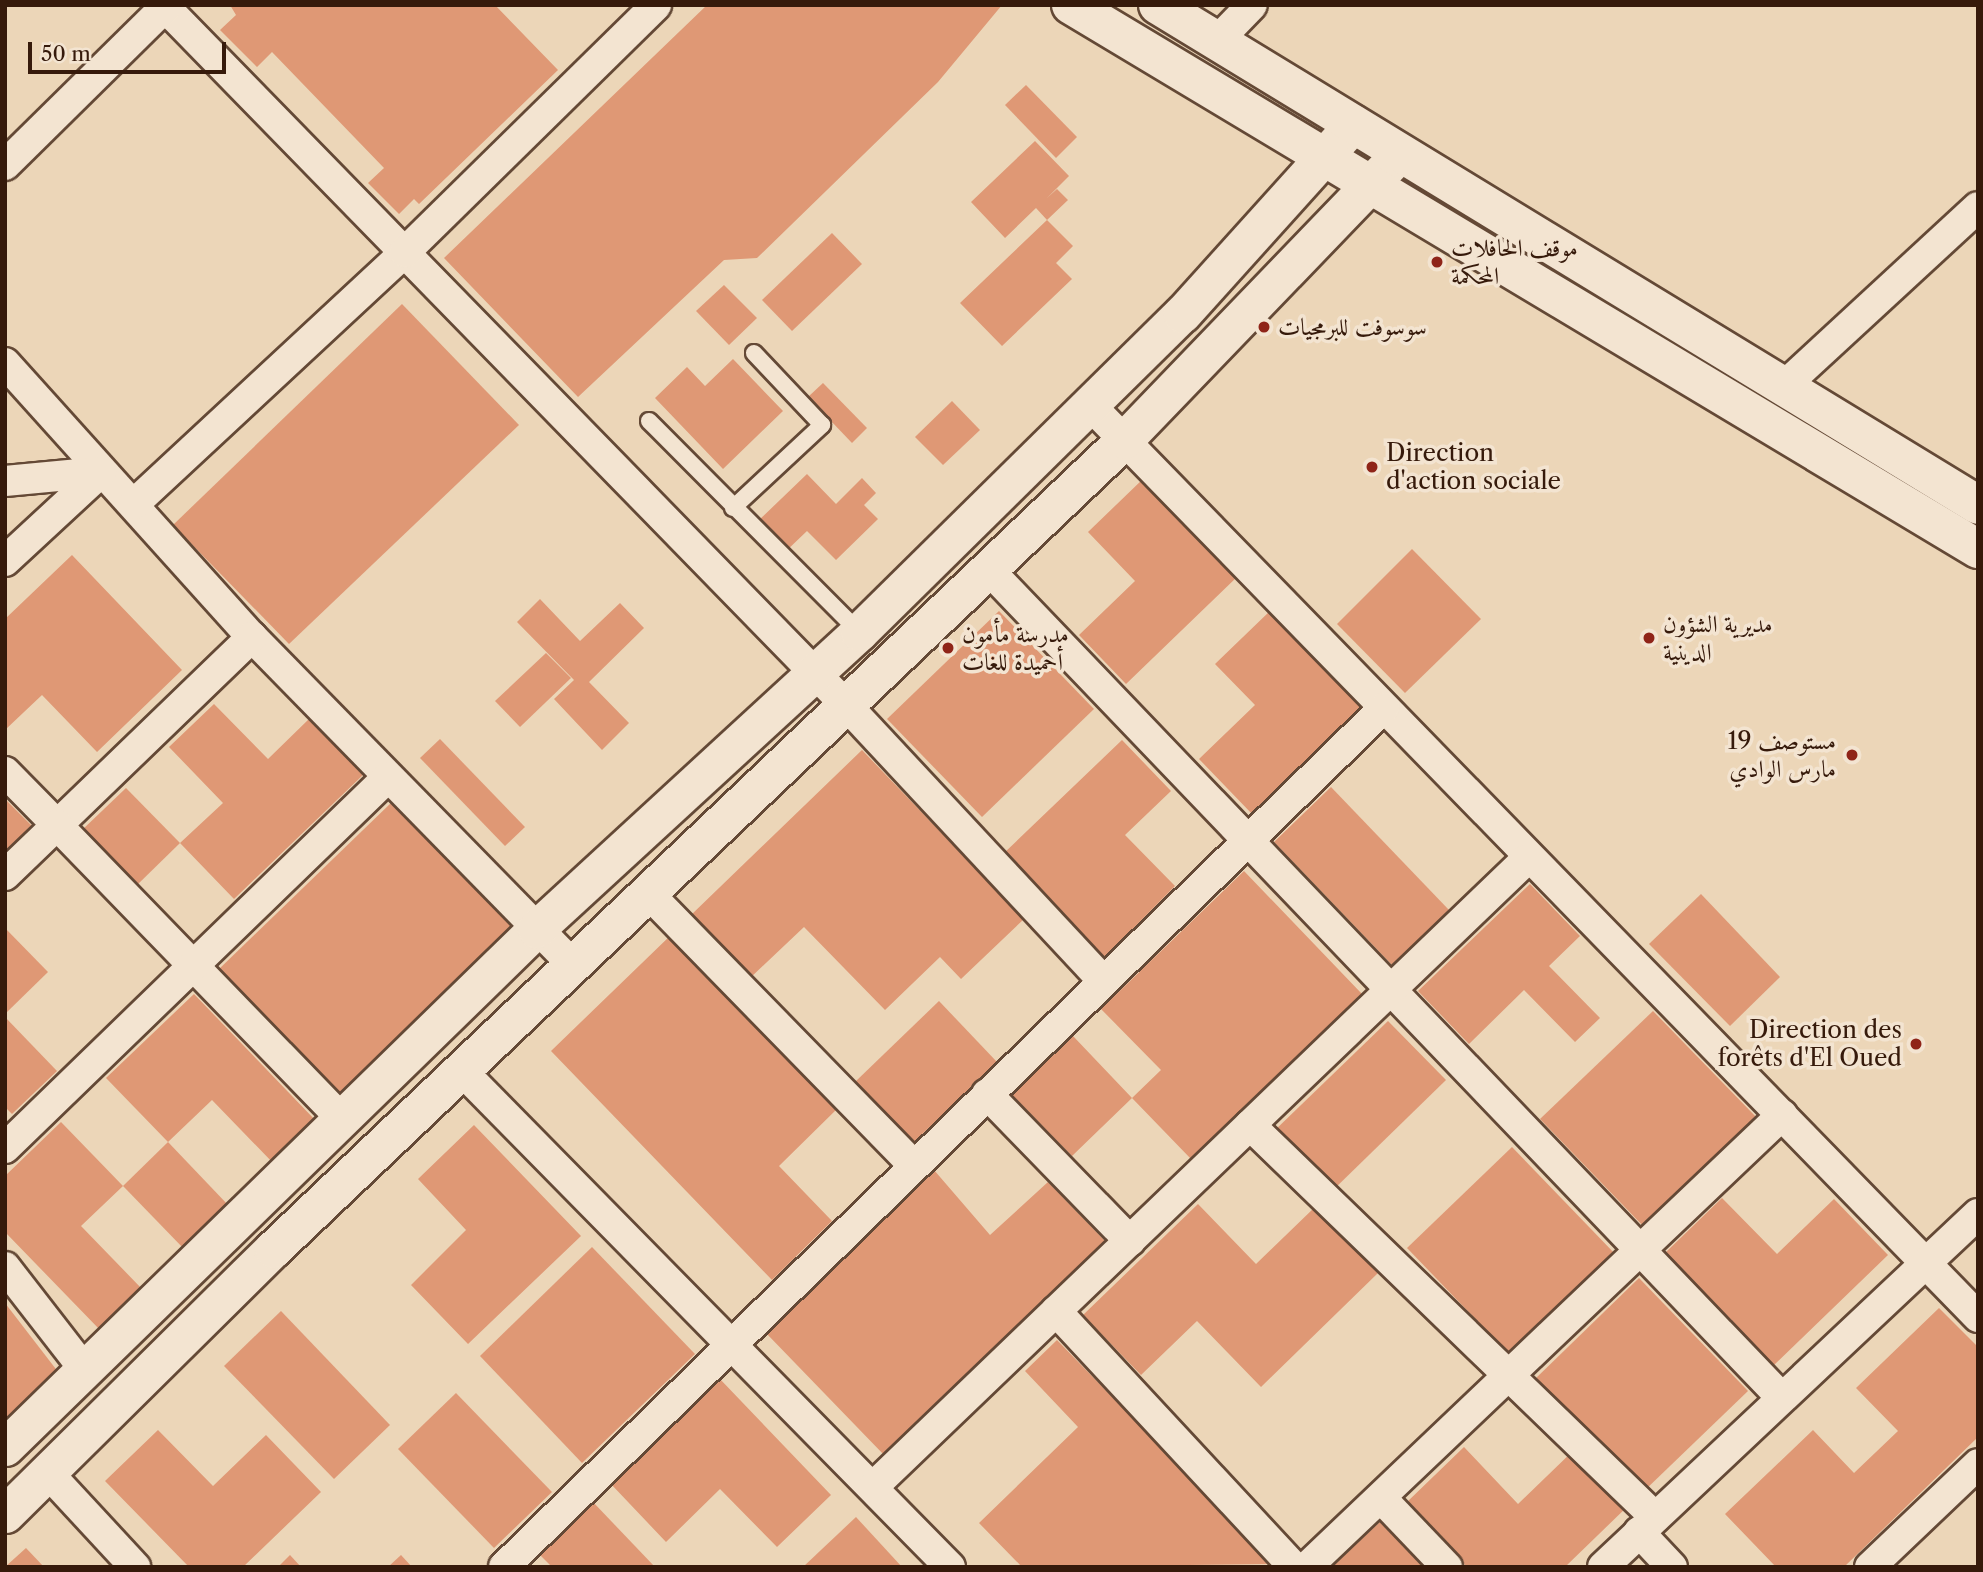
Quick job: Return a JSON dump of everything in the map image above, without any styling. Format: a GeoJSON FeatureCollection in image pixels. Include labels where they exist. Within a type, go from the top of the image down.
{"type":"FeatureCollection","features":[{"type":"Feature","properties":{"kind":"main road"},"geometry":{"type":"LineString","coordinates":[[1071,5],[1326,160],[1374,184],[1978,550]]}},
{"type":"Feature","properties":{"kind":"main road"},"geometry":{"type":"LineString","coordinates":[[1158,5],[1219,39],[1400,153],[1978,505]]}},
{"type":"Feature","properties":{"kind":"street"},"geometry":{"type":"LineString","coordinates":[[134,504],[405,252],[656,5]]}},
{"type":"Feature","properties":{"kind":"street"},"geometry":{"type":"LineString","coordinates":[[1219,39],[1252,5]]}},
{"type":"Feature","properties":{"kind":"street"},"geometry":{"type":"LineString","coordinates":[[5,165],[165,6],[847,706],[1104,981]]}},
{"type":"Feature","properties":{"kind":"street"},"geometry":{"type":"LineString","coordinates":[[5,1447],[536,929],[859,632],[1090,405],[1326,160],[1353,124]]}},
{"type":"Feature","properties":{"kind":"street"},"geometry":{"type":"LineString","coordinates":[[5,1514],[49,1475],[273,1249],[464,1073],[572,964],[847,706],[1124,440],[1374,184],[1400,153]]}},
{"type":"Feature","properties":{"kind":"street"},"geometry":{"type":"LineString","coordinates":[[1783,387],[1978,207]]}},
{"type":"Feature","properties":{"kind":"street"},"geometry":{"type":"LineString","coordinates":[[5,363],[252,636],[572,964]]}},
{"type":"Feature","properties":{"kind":"street"},"geometry":{"type":"LineString","coordinates":[[1090,405],[1384,708],[1526,860],[1782,1115],[1978,1317]]}},
{"type":"Feature","properties":{"kind":"street"},"geometry":{"type":"LineString","coordinates":[[5,481],[101,472]]}},
{"type":"Feature","properties":{"kind":"street"},"geometry":{"type":"LineString","coordinates":[[5,561],[101,472]]}},
{"type":"Feature","properties":{"kind":"street"},"geometry":{"type":"LineString","coordinates":[[989,570],[1782,1397]]}},
{"type":"Feature","properties":{"kind":"street"},"geometry":{"type":"LineString","coordinates":[[5,875],[252,636]]}},
{"type":"Feature","properties":{"kind":"street"},"geometry":{"type":"LineString","coordinates":[[504,1567],[731,1342],[1384,708]]}},
{"type":"Feature","properties":{"kind":"street"},"geometry":{"type":"LineString","coordinates":[[5,772],[190,966],[342,1119]]}},
{"type":"Feature","properties":{"kind":"street"},"geometry":{"type":"LineString","coordinates":[[5,1147],[388,777]]}},
{"type":"Feature","properties":{"kind":"street"},"geometry":{"type":"LineString","coordinates":[[873,1487],[1526,860]]}},
{"type":"Feature","properties":{"kind":"street"},"geometry":{"type":"LineString","coordinates":[[648,893],[914,1166]]}},
{"type":"Feature","properties":{"kind":"street"},"geometry":{"type":"LineString","coordinates":[[464,1073],[950,1567]]}},
{"type":"Feature","properties":{"kind":"street"},"geometry":{"type":"LineString","coordinates":[[987,1094],[1130,1241]]}},
{"type":"Feature","properties":{"kind":"street"},"geometry":{"type":"LineString","coordinates":[[1307,1567],[1382,1499],[1782,1115]]}},
{"type":"Feature","properties":{"kind":"street"},"geometry":{"type":"LineString","coordinates":[[1250,1125],[1513,1373],[1647,1525],[1672,1567]]}},
{"type":"Feature","properties":{"kind":"street"},"geometry":{"type":"LineString","coordinates":[[1603,1567],[1978,1214]]}},
{"type":"Feature","properties":{"kind":"street"},"geometry":{"type":"LineString","coordinates":[[5,1267],[85,1370]]}},
{"type":"Feature","properties":{"kind":"street"},"geometry":{"type":"LineString","coordinates":[[1056,1311],[1294,1567]]}},
{"type":"Feature","properties":{"kind":"street"},"geometry":{"type":"LineString","coordinates":[[1870,1567],[1978,1464]]}},
{"type":"Feature","properties":{"kind":"street"},"geometry":{"type":"LineString","coordinates":[[49,1475],[135,1567]]}},
{"type":"Feature","properties":{"kind":"street"},"geometry":{"type":"LineString","coordinates":[[1382,1499],[1447,1567]]}},
{"type":"Feature","properties":{"kind":"lane"},"geometry":{"type":"LineString","coordinates":[[733,508],[822,425],[754,353]]}},
{"type":"Feature","properties":{"kind":"lane"},"geometry":{"type":"LineString","coordinates":[[649,421],[859,632]]}},
{"type":"Feature","properties":{"kind":"building"},"geometry":{"type":"Polygon","coordinates":[[[230,5],[495,5],[558,70],[419,204],[414,199],[399,214],[368,183],[384,168],[272,52],[257,67],[220,30],[236,15],[230,5]]]}},
{"type":"Feature","properties":{"kind":"building"},"geometry":{"type":"Polygon","coordinates":[[[707,5],[1002,5],[938,82],[757,258],[724,260],[578,397],[444,258],[707,5]]]}},
{"type":"Feature","properties":{"kind":"building"},"geometry":{"type":"Polygon","coordinates":[[[1026,85],[1077,137],[1056,158],[1005,105],[1026,85]]]}},
{"type":"Feature","properties":{"kind":"building"},"geometry":{"type":"Polygon","coordinates":[[[1035,141],[1069,176],[1047,198],[1057,189],[1068,200],[1047,220],[1036,208],[1005,238],[971,202],[1035,141]]]}},
{"type":"Feature","properties":{"kind":"building"},"geometry":{"type":"Polygon","coordinates":[[[1047,220],[1073,246],[1056,263],[1072,279],[1002,346],[960,303],[1047,220]]]}},
{"type":"Feature","properties":{"kind":"building"},"geometry":{"type":"Polygon","coordinates":[[[832,233],[862,264],[792,331],[762,300],[832,233]]]}},
{"type":"Feature","properties":{"kind":"building"},"geometry":{"type":"Polygon","coordinates":[[[724,285],[757,318],[729,345],[696,311],[724,285]]]}},
{"type":"Feature","properties":{"kind":"building"},"geometry":{"type":"Polygon","coordinates":[[[402,304],[519,425],[289,644],[173,525],[402,304]]]}},
{"type":"Feature","properties":{"kind":"building"},"geometry":{"type":"Polygon","coordinates":[[[733,359],[783,411],[723,469],[655,398],[687,367],[705,386],[733,359]]]}},
{"type":"Feature","properties":{"kind":"building"},"geometry":{"type":"Polygon","coordinates":[[[823,383],[867,428],[852,443],[808,397],[823,383]]]}},
{"type":"Feature","properties":{"kind":"building"},"geometry":{"type":"Polygon","coordinates":[[[952,401],[980,430],[943,465],[915,437],[952,401]]]}},
{"type":"Feature","properties":{"kind":"building"},"geometry":{"type":"Polygon","coordinates":[[[807,474],[836,504],[862,478],[876,493],[864,505],[878,519],[836,560],[807,531],[784,553],[755,524],[807,474]]]}},
{"type":"Feature","properties":{"kind":"building"},"geometry":{"type":"Polygon","coordinates":[[[1144,478],[1238,576],[1126,684],[1079,635],[1135,581],[1088,532],[1144,478]]]}},
{"type":"Feature","properties":{"kind":"building"},"geometry":{"type":"Polygon","coordinates":[[[1412,549],[1481,619],[1405,693],[1337,624],[1412,549]]]}},
{"type":"Feature","properties":{"kind":"building"},"geometry":{"type":"Polygon","coordinates":[[[72,555],[182,670],[97,752],[42,695],[5,730],[5,619],[72,555]]]}},
{"type":"Feature","properties":{"kind":"building"},"geometry":{"type":"Polygon","coordinates":[[[540,599],[580,641],[620,603],[644,628],[589,682],[629,723],[602,750],[554,699],[574,680],[517,622],[540,599]]]}},
{"type":"Feature","properties":{"kind":"building"},"geometry":{"type":"Polygon","coordinates":[[[1271,610],[1365,707],[1253,815],[1199,759],[1255,705],[1215,664],[1271,610]]]}},
{"type":"Feature","properties":{"kind":"building"},"geometry":{"type":"Polygon","coordinates":[[[999,611],[1094,709],[982,817],[887,719],[999,611]]]}},
{"type":"Feature","properties":{"kind":"building"},"geometry":{"type":"Polygon","coordinates":[[[546,653],[571,678],[520,727],[495,701],[546,653]]]}},
{"type":"Feature","properties":{"kind":"building"},"geometry":{"type":"Polygon","coordinates":[[[214,704],[268,759],[310,718],[364,774],[234,899],[180,843],[223,803],[169,747],[214,704]]]}},
{"type":"Feature","properties":{"kind":"building"},"geometry":{"type":"Polygon","coordinates":[[[440,739],[525,827],[505,846],[420,758],[440,739]]]}},
{"type":"Feature","properties":{"kind":"building"},"geometry":{"type":"Polygon","coordinates":[[[1122,740],[1171,791],[1125,835],[1175,886],[1104,958],[1003,854],[1122,740]]]}},
{"type":"Feature","properties":{"kind":"building"},"geometry":{"type":"Polygon","coordinates":[[[862,750],[1024,919],[961,979],[940,957],[885,1010],[804,927],[749,979],[690,916],[862,750]]]}},
{"type":"Feature","properties":{"kind":"building"},"geometry":{"type":"Polygon","coordinates":[[[1331,787],[1449,910],[1392,965],[1274,842],[1331,787]]]}},
{"type":"Feature","properties":{"kind":"building"},"geometry":{"type":"Polygon","coordinates":[[[126,788],[180,843],[135,887],[81,831],[126,788]]]}},
{"type":"Feature","properties":{"kind":"building"},"geometry":{"type":"Polygon","coordinates":[[[5,799],[32,826],[5,852],[5,799]]]}},
{"type":"Feature","properties":{"kind":"building"},"geometry":{"type":"Polygon","coordinates":[[[392,802],[515,930],[340,1099],[217,971],[392,802]]]}},
{"type":"Feature","properties":{"kind":"building"},"geometry":{"type":"Polygon","coordinates":[[[1244,871],[1362,994],[1191,1159],[1132,1098],[1161,1070],[1101,1009],[1244,871]]]}},
{"type":"Feature","properties":{"kind":"building"},"geometry":{"type":"Polygon","coordinates":[[[1530,884],[1580,936],[1549,966],[1600,1018],[1575,1042],[1524,990],[1469,1044],[1418,991],[1530,884]]]}},
{"type":"Feature","properties":{"kind":"building"},"geometry":{"type":"Polygon","coordinates":[[[1701,894],[1780,977],[1730,1026],[1649,944],[1701,894]]]}},
{"type":"Feature","properties":{"kind":"building"},"geometry":{"type":"Polygon","coordinates":[[[5,928],[48,972],[5,1014],[5,928]]]}},
{"type":"Feature","properties":{"kind":"building"},"geometry":{"type":"Polygon","coordinates":[[[672,934],[839,1107],[779,1166],[832,1221],[772,1280],[551,1051],[672,934]]]}},
{"type":"Feature","properties":{"kind":"building"},"geometry":{"type":"Polygon","coordinates":[[[194,994],[317,1122],[274,1164],[212,1100],[168,1142],[106,1078],[194,994]]]}},
{"type":"Feature","properties":{"kind":"building"},"geometry":{"type":"Polygon","coordinates":[[[939,1001],[997,1062],[914,1142],[855,1082],[939,1001]]]}},
{"type":"Feature","properties":{"kind":"building"},"geometry":{"type":"Polygon","coordinates":[[[1653,1011],[1758,1119],[1645,1228],[1540,1119],[1653,1011]]]}},
{"type":"Feature","properties":{"kind":"building"},"geometry":{"type":"Polygon","coordinates":[[[5,1017],[57,1071],[12,1114],[5,1107],[5,1017]]]}},
{"type":"Feature","properties":{"kind":"building"},"geometry":{"type":"Polygon","coordinates":[[[1388,1021],[1446,1080],[1330,1193],[1272,1133],[1388,1021]]]}},
{"type":"Feature","properties":{"kind":"building"},"geometry":{"type":"Polygon","coordinates":[[[1073,1036],[1132,1098],[1072,1156],[1012,1095],[1073,1036]]]}},
{"type":"Feature","properties":{"kind":"building"},"geometry":{"type":"Polygon","coordinates":[[[61,1122],[123,1186],[81,1226],[143,1290],[101,1331],[5,1232],[5,1176],[61,1122]]]}},
{"type":"Feature","properties":{"kind":"building"},"geometry":{"type":"Polygon","coordinates":[[[474,1125],[581,1236],[468,1344],[411,1285],[466,1230],[418,1179],[474,1125]]]}},
{"type":"Feature","properties":{"kind":"building"},"geometry":{"type":"Polygon","coordinates":[[[168,1142],[229,1206],[185,1250],[123,1186],[168,1142]]]}},
{"type":"Feature","properties":{"kind":"building"},"geometry":{"type":"Polygon","coordinates":[[[1512,1147],[1617,1256],[1512,1357],[1407,1248],[1512,1147]]]}},
{"type":"Feature","properties":{"kind":"building"},"geometry":{"type":"Polygon","coordinates":[[[934,1170],[990,1235],[1048,1182],[1106,1242],[885,1456],[766,1333],[934,1170]]]}},
{"type":"Feature","properties":{"kind":"building"},"geometry":{"type":"Polygon","coordinates":[[[1722,1198],[1777,1254],[1834,1199],[1888,1255],[1774,1365],[1665,1253],[1722,1198]]]}},
{"type":"Feature","properties":{"kind":"building"},"geometry":{"type":"Polygon","coordinates":[[[1198,1204],[1256,1264],[1315,1207],[1378,1273],[1261,1387],[1197,1321],[1141,1375],[1083,1315],[1198,1204]]]}},
{"type":"Feature","properties":{"kind":"building"},"geometry":{"type":"Polygon","coordinates":[[[592,1247],[695,1354],[582,1463],[480,1356],[592,1247]]]}},
{"type":"Feature","properties":{"kind":"building"},"geometry":{"type":"Polygon","coordinates":[[[1639,1278],[1748,1391],[1643,1492],[1534,1380],[1639,1278]]]}},
{"type":"Feature","properties":{"kind":"building"},"geometry":{"type":"Polygon","coordinates":[[[5,1303],[62,1377],[5,1420],[5,1303]]]}},
{"type":"Feature","properties":{"kind":"building"},"geometry":{"type":"Polygon","coordinates":[[[1939,1308],[1978,1347],[1978,1437],[1844,1567],[1776,1567],[1725,1514],[1813,1430],[1854,1473],[1898,1431],[1856,1388],[1939,1308]]]}},
{"type":"Feature","properties":{"kind":"building"},"geometry":{"type":"Polygon","coordinates":[[[281,1311],[390,1425],[334,1479],[224,1366],[281,1311]]]}},
{"type":"Feature","properties":{"kind":"building"},"geometry":{"type":"Polygon","coordinates":[[[1057,1340],[1274,1564],[1022,1567],[979,1523],[1078,1427],[1025,1371],[1057,1340]]]}},
{"type":"Feature","properties":{"kind":"building"},"geometry":{"type":"Polygon","coordinates":[[[719,1378],[831,1495],[777,1547],[720,1489],[666,1542],[610,1483],[719,1378]]]}},
{"type":"Feature","properties":{"kind":"building"},"geometry":{"type":"Polygon","coordinates":[[[456,1393],[552,1492],[494,1548],[398,1449],[456,1393]]]}},
{"type":"Feature","properties":{"kind":"building"},"geometry":{"type":"Polygon","coordinates":[[[158,1430],[213,1486],[266,1435],[321,1492],[243,1567],[189,1567],[105,1481],[158,1430]]]}},
{"type":"Feature","properties":{"kind":"building"},"geometry":{"type":"Polygon","coordinates":[[[1464,1447],[1518,1504],[1576,1448],[1630,1504],[1565,1567],[1467,1567],[1406,1503],[1464,1447]]]}},
{"type":"Feature","properties":{"kind":"building"},"geometry":{"type":"Polygon","coordinates":[[[592,1501],[655,1567],[552,1567],[538,1553],[592,1501]]]}},
{"type":"Feature","properties":{"kind":"building"},"geometry":{"type":"Polygon","coordinates":[[[856,1517],[902,1567],[803,1567],[856,1517]]]}},
{"type":"Feature","properties":{"kind":"building"},"geometry":{"type":"Polygon","coordinates":[[[1381,1521],[1425,1567],[1332,1567],[1381,1521]]]}},
{"type":"Feature","properties":{"kind":"building"},"geometry":{"type":"Polygon","coordinates":[[[26,1548],[44,1567],[5,1567],[26,1548]]]}},
{"type":"Feature","properties":{"kind":"building"},"geometry":{"type":"Polygon","coordinates":[[[290,1555],[301,1567],[278,1567],[290,1555]]]}},
{"type":"Feature","properties":{"kind":"building"},"geometry":{"type":"Polygon","coordinates":[[[401,1555],[412,1567],[388,1567],[401,1555]]]}},
{"type":"Feature","properties":{"kind":"place","name":"موقف الحافلات المحكمة"},"geometry":{"type":"Point","coordinates":[1437,262]}},
{"type":"Feature","properties":{"kind":"place","name":"سوسوفت للبرمجيات"},"geometry":{"type":"Point","coordinates":[1264,327]}},
{"type":"Feature","properties":{"kind":"place","name":"Direction d'action sociale"},"geometry":{"type":"Point","coordinates":[1372,467]}},
{"type":"Feature","properties":{"kind":"place","name":"مديرية الشؤون الدينية"},"geometry":{"type":"Point","coordinates":[1649,638]}},
{"type":"Feature","properties":{"kind":"place","name":"مدرسة مأمون أحميدة للغات"},"geometry":{"type":"Point","coordinates":[948,648]}},
{"type":"Feature","properties":{"kind":"place","name":"مستوصف 19 مارس الوادي"},"geometry":{"type":"Point","coordinates":[1852,755]}},
{"type":"Feature","properties":{"kind":"place","name":"Direction des forêts d'El Oued"},"geometry":{"type":"Point","coordinates":[1916,1044]}}]}
